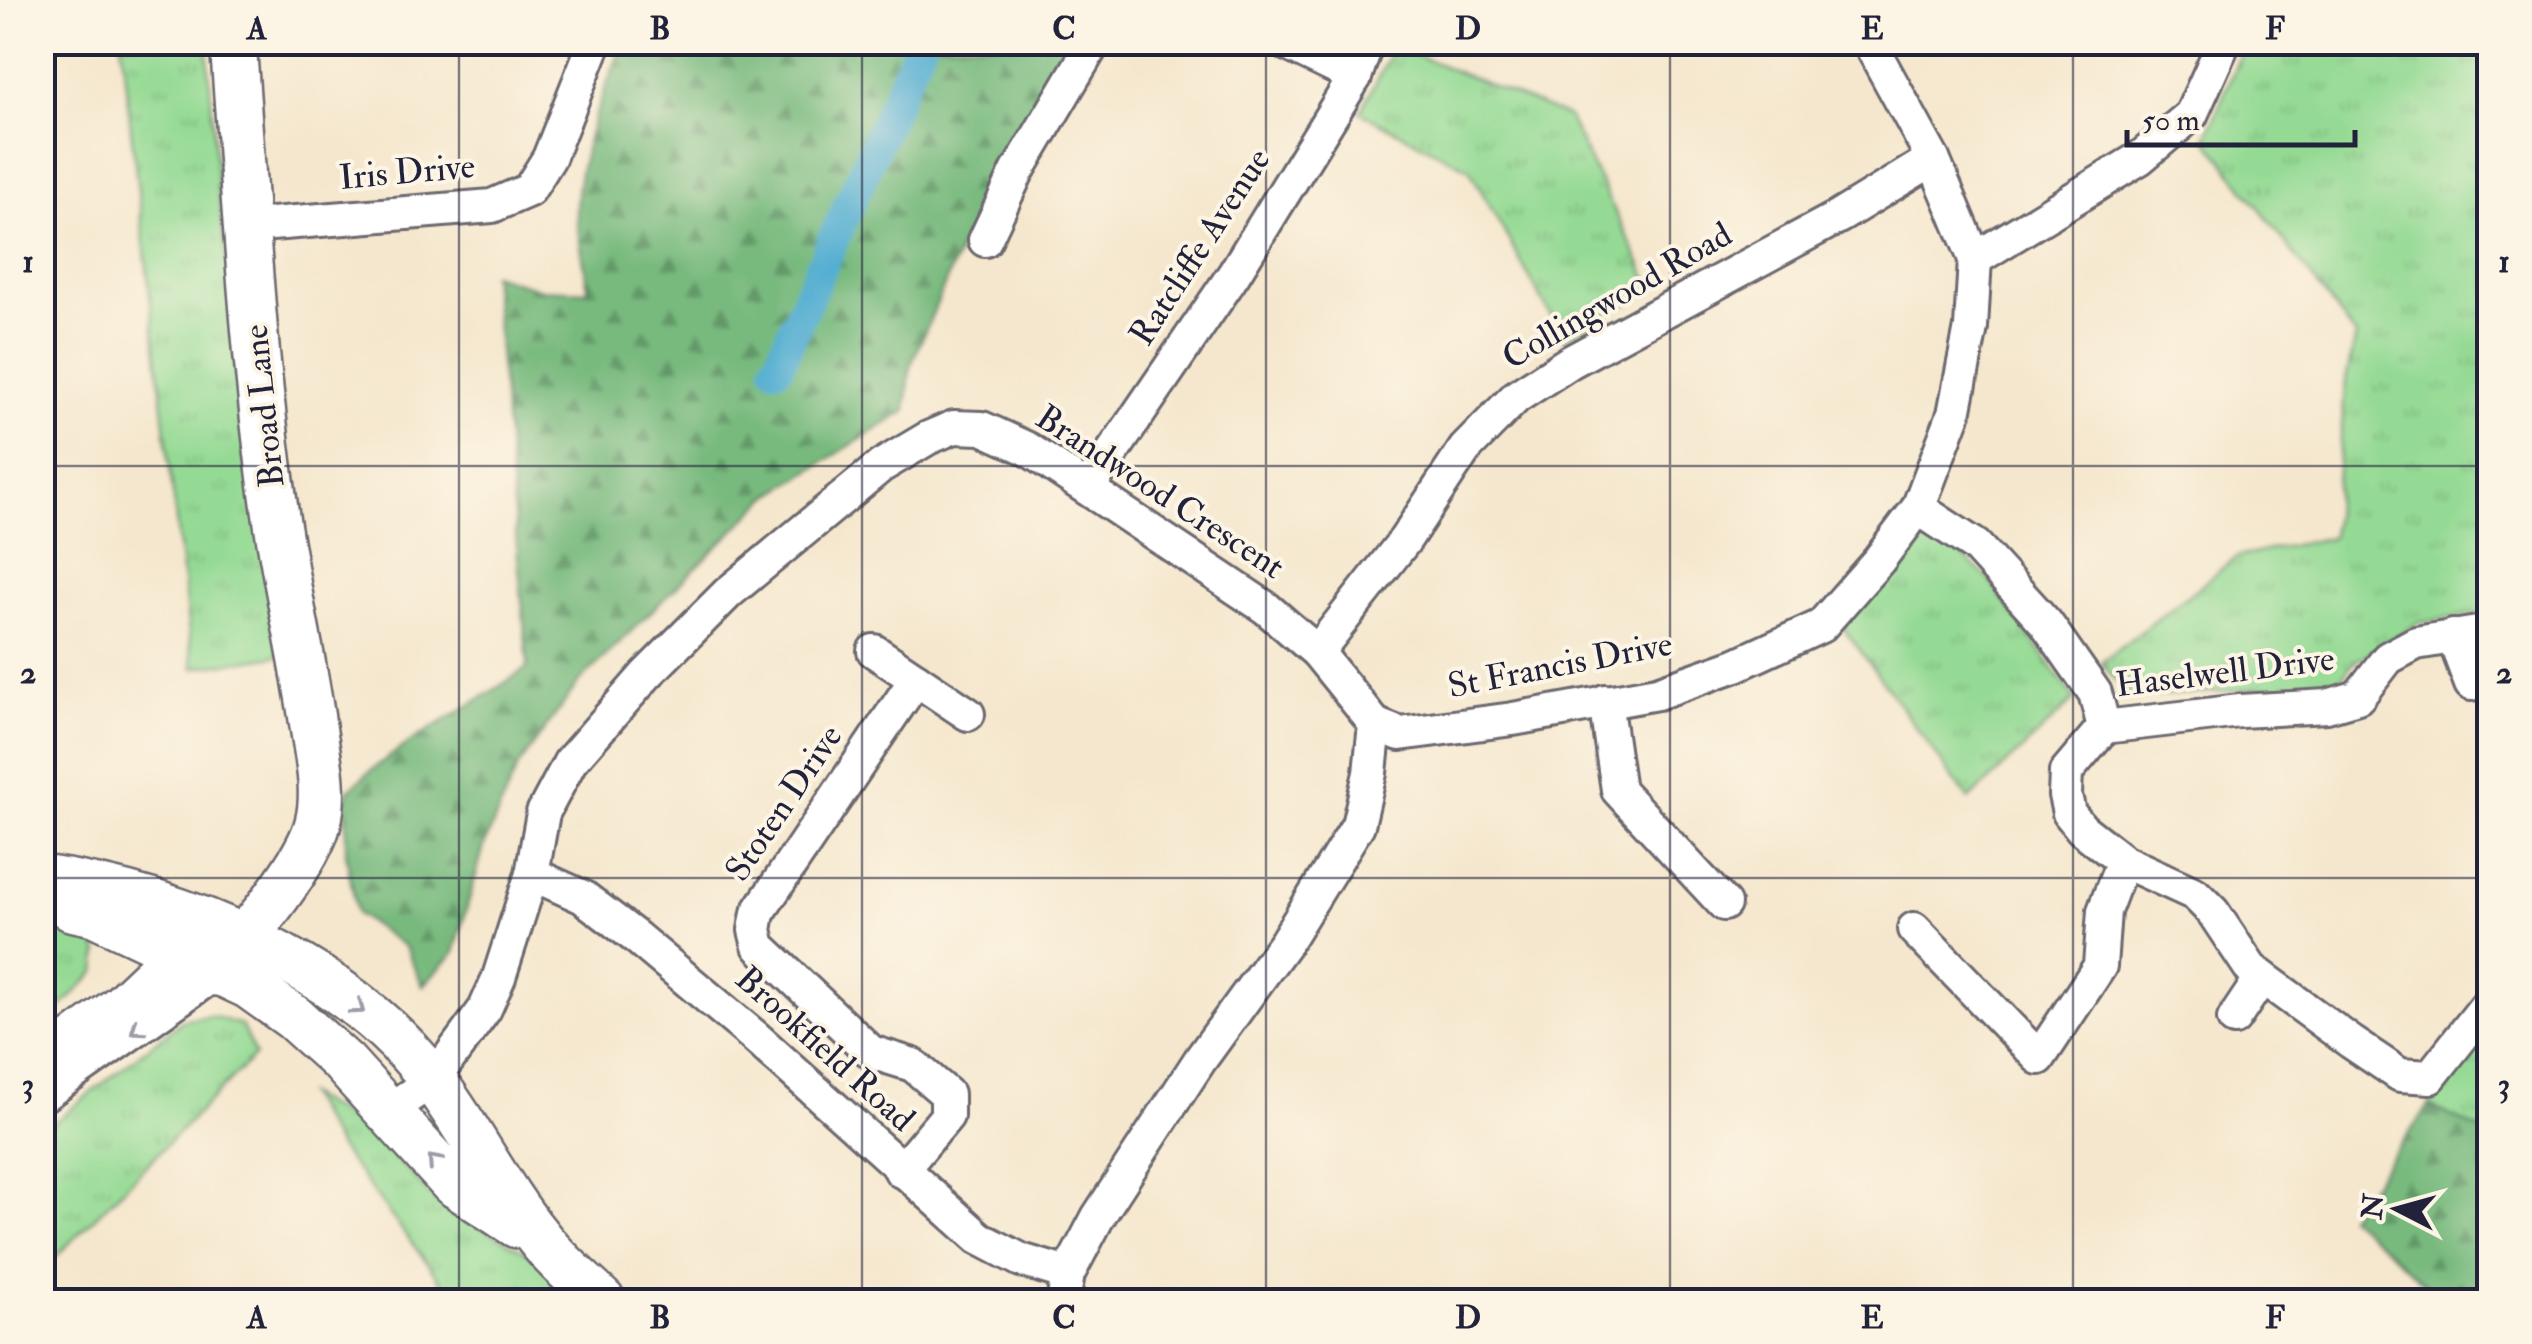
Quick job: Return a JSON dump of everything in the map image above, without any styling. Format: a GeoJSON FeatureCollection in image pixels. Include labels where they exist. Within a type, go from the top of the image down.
{"type":"FeatureCollection","features":[{"type":"Feature","properties":{"kind":"street","name":"Broad Lane"},"geometry":{"type":"LineString","coordinates":[[233,42],[265,442],[320,767],[316,856],[291,914],[300,967]]}},
{"type":"Feature","properties":{"kind":"street","name":"Iris Drive"},"geometry":{"type":"LineString","coordinates":[[247,226],[492,206],[528,190],[549,158],[595,42]]}},
{"type":"Feature","properties":{"kind":"street"},"geometry":{"type":"LineString","coordinates":[[985,240],[1017,172],[1094,42]]}},
{"type":"Feature","properties":{"kind":"street"},"geometry":{"type":"LineString","coordinates":[[1283,42],[1355,77]]}},
{"type":"Feature","properties":{"kind":"street","name":"Ratcliffe Avenue"},"geometry":{"type":"LineString","coordinates":[[1088,488],[1234,274],[1355,77],[1367,42]]}},
{"type":"Feature","properties":{"kind":"street"},"geometry":{"type":"LineString","coordinates":[[1869,42],[1933,159],[1975,259],[2140,158],[2192,115],[2224,42]]}},
{"type":"Feature","properties":{"kind":"street","name":"Collingwood Road"},"geometry":{"type":"LineString","coordinates":[[1317,652],[1405,540],[1465,449],[1516,398],[1570,362],[1840,216],[1933,159]]}},
{"type":"Feature","properties":{"kind":"street","name":"St Francis Drive"},"geometry":{"type":"LineString","coordinates":[[1375,724],[1400,734],[1657,693],[1720,671],[1821,626],[1918,508],[1954,414],[1970,327],[1975,259]]}},
{"type":"Feature","properties":{"kind":"street","name":"Brandwood Crescent"},"geometry":{"type":"LineString","coordinates":[[389,1110],[433,1080],[484,1010],[499,977],[532,874],[543,813],[570,762],[646,675],[728,593],[881,466],[954,427],[982,428],[1006,437],[1266,608],[1317,652],[1375,724]]}},
{"type":"Feature","properties":{"kind":"street","name":"Haselwell Drive"},"geometry":{"type":"LineString","coordinates":[[1918,508],[1976,546],[2046,623],[2094,693],[2104,727],[2240,711],[2327,706],[2358,697],[2388,658],[2416,643],[2490,631]]}},
{"type":"Feature","properties":{"kind":"street"},"geometry":{"type":"LineString","coordinates":[[2452,636],[2471,684]]}},
{"type":"Feature","properties":{"kind":"street"},"geometry":{"type":"LineString","coordinates":[[874,651],[968,714]]}},
{"type":"Feature","properties":{"kind":"street","name":"Stoten Drive"},"geometry":{"type":"LineString","coordinates":[[902,1171],[947,1116],[946,1094],[912,1065],[871,1052],[759,946],[755,930],[758,913],[916,679]]}},
{"type":"Feature","properties":{"kind":"street"},"geometry":{"type":"LineString","coordinates":[[1604,701],[1618,790],[1724,904]]}},
{"type":"Feature","properties":{"kind":"street"},"geometry":{"type":"LineString","coordinates":[[1066,1288],[1117,1187],[1200,1060],[1285,943],[1358,825],[1370,772],[1375,724]]}},
{"type":"Feature","properties":{"kind":"street"},"geometry":{"type":"LineString","coordinates":[[2104,727],[2066,772],[2064,795],[2069,813],[2082,829],[2123,861],[2196,894],[2252,969],[2400,1075],[2430,1077],[2490,1000]]}},
{"type":"Feature","properties":{"kind":"street","name":"Broad Lane"},"geometry":{"type":"LineString","coordinates":[[209,945],[255,888],[302,818],[320,767]]}},
{"type":"Feature","properties":{"kind":"street","name":"Broad Lane"},"geometry":{"type":"LineString","coordinates":[[209,945],[304,856],[317,827]]}},
{"type":"Feature","properties":{"kind":"street"},"geometry":{"type":"LineString","coordinates":[[1914,930],[2039,1058],[2100,966],[2104,911],[2123,861]]}},
{"type":"Feature","properties":{"kind":"street","name":"Brookfield Road"},"geometry":{"type":"LineString","coordinates":[[532,874],[583,897],[637,938],[754,1036],[979,1238],[1066,1288]]}},
{"type":"Feature","properties":{"kind":"street"},"geometry":{"type":"LineString","coordinates":[[42,878],[88,884],[209,945],[249,986],[294,1018],[344,1063],[453,1183],[540,1240]]}},
{"type":"Feature","properties":{"kind":"street"},"geometry":{"type":"LineString","coordinates":[[42,901],[300,967],[372,1017],[433,1080],[540,1240],[603,1302]]}},
{"type":"Feature","properties":{"kind":"street"},"geometry":{"type":"LineString","coordinates":[[42,1078],[52,1059],[209,945]]}},
{"type":"Feature","properties":{"kind":"street"},"geometry":{"type":"LineString","coordinates":[[42,1096],[209,945]]}},
{"type":"Feature","properties":{"kind":"street"},"geometry":{"type":"LineString","coordinates":[[2234,1019],[2262,977]]}},
{"type":"Feature","properties":{"kind":"green space"},"geometry":{"type":"Polygon","coordinates":[[[121,43],[207,43],[218,191],[279,656],[193,668],[121,43]]]}},
{"type":"Feature","properties":{"kind":"green space"},"geometry":{"type":"Polygon","coordinates":[[[623,43],[1084,43],[1027,123],[960,248],[910,367],[906,411],[769,496],[579,682],[517,768],[484,846],[454,953],[423,986],[405,947],[357,914],[346,855],[346,793],[388,757],[528,667],[492,274],[541,289],[588,291],[576,215],[578,184],[593,122],[623,43]]]}},
{"type":"Feature","properties":{"kind":"green space"},"geometry":{"type":"Polygon","coordinates":[[[2245,43],[2489,43],[2489,612],[2418,623],[2353,663],[2337,684],[2129,697],[2101,663],[2237,557],[2332,537],[2346,379],[2356,336],[2206,138],[2245,43]]]}},
{"type":"Feature","properties":{"kind":"green space"},"geometry":{"type":"Polygon","coordinates":[[[1394,46],[1568,117],[1653,289],[1564,339],[1469,169],[1360,112],[1394,46]]]}},
{"type":"Feature","properties":{"kind":"green space"},"geometry":{"type":"Polygon","coordinates":[[[1915,535],[1943,539],[1987,577],[2075,699],[1969,800],[1838,620],[1915,535]]]}},
{"type":"Feature","properties":{"kind":"green space"},"geometry":{"type":"Polygon","coordinates":[[[43,926],[83,928],[99,952],[96,972],[43,1025],[43,926]]]}},
{"type":"Feature","properties":{"kind":"green space"},"geometry":{"type":"Polygon","coordinates":[[[212,1016],[241,1025],[255,1055],[43,1270],[43,1131],[184,1019],[212,1016]]]}},
{"type":"Feature","properties":{"kind":"green space"},"geometry":{"type":"Polygon","coordinates":[[[2489,1021],[2489,1134],[2429,1106],[2489,1021]]]}},
{"type":"Feature","properties":{"kind":"green space"},"geometry":{"type":"Polygon","coordinates":[[[307,1095],[365,1127],[439,1203],[542,1261],[585,1301],[456,1301],[334,1141],[307,1095]]]}},
{"type":"Feature","properties":{"kind":"green space"},"geometry":{"type":"Polygon","coordinates":[[[2429,1106],[2489,1134],[2489,1301],[2445,1301],[2348,1216],[2429,1106]]]}},
{"type":"Feature","properties":{"kind":"waterway"},"geometry":{"type":"LineString","coordinates":[[777,367],[921,42]]}}]}
